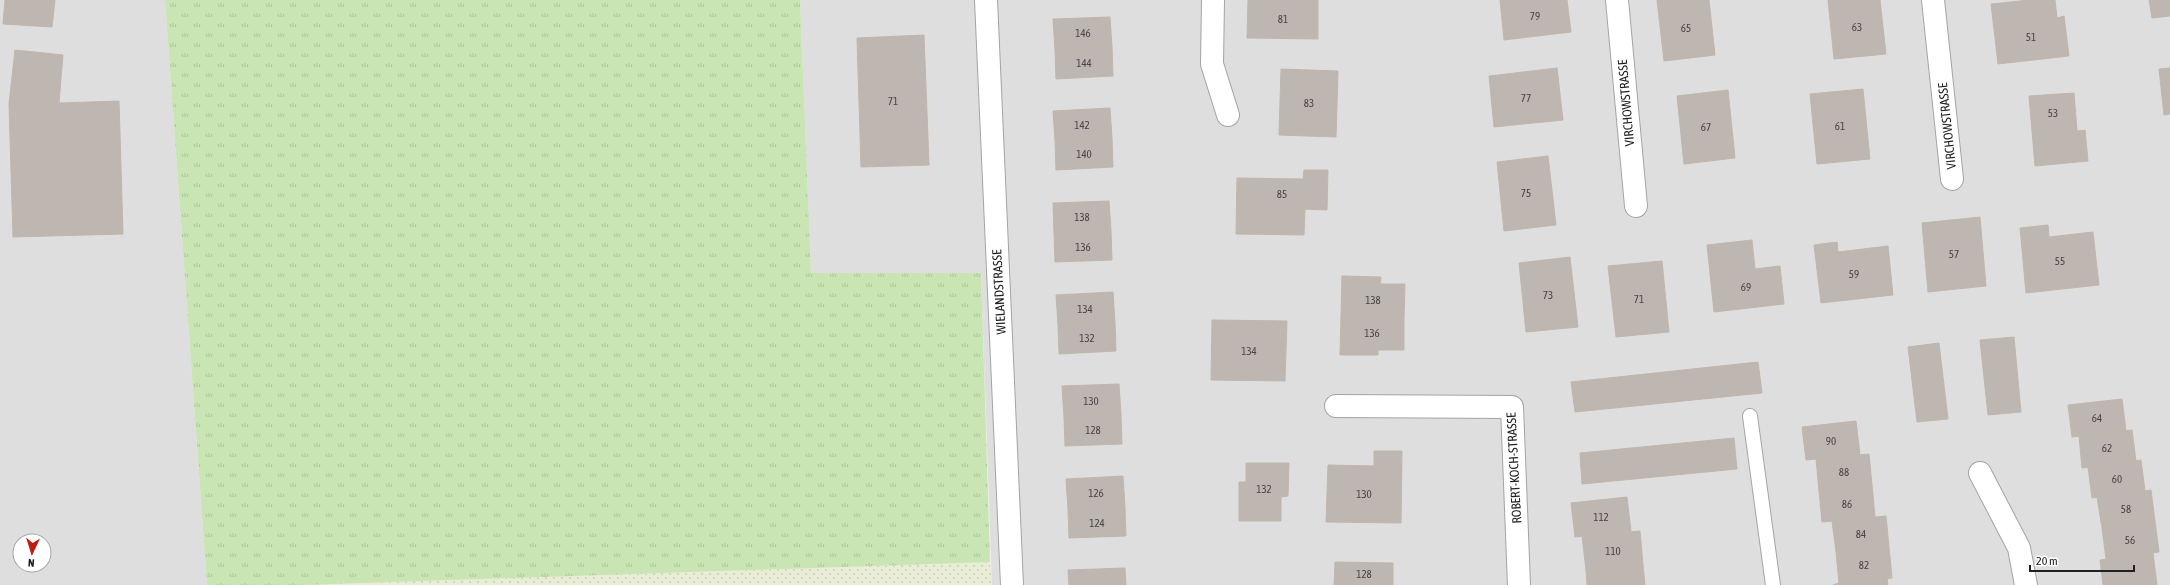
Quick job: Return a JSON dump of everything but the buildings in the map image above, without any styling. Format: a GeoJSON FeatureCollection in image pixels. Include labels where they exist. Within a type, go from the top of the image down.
{"type":"FeatureCollection","features":[{"type":"Feature","properties":{"kind":"street","name":"WIELANDSTRASSE"},"geometry":{"type":"LineString","coordinates":[[986,0],[1012,585]]}},
{"type":"Feature","properties":{"kind":"street"},"geometry":{"type":"LineString","coordinates":[[1213,0],[1212,64],[1228,115]]}},
{"type":"Feature","properties":{"kind":"street","name":"VIRCHOWSTRASSE"},"geometry":{"type":"LineString","coordinates":[[1617,0],[1636,206]]}},
{"type":"Feature","properties":{"kind":"street","name":"VIRCHOWSTRASSE"},"geometry":{"type":"LineString","coordinates":[[1933,0],[1952,179]]}},
{"type":"Feature","properties":{"kind":"street","name":"ROBERT-KOCH-STRASSE"},"geometry":{"type":"LineString","coordinates":[[1336,406],[1512,407],[1519,585]]}},
{"type":"Feature","properties":{"kind":"street"},"geometry":{"type":"LineString","coordinates":[[1980,473],[2019,548],[2026,585]]}},
{"type":"Feature","properties":{"kind":"lane"},"geometry":{"type":"LineString","coordinates":[[1750,416],[1773,585]]}},
{"type":"Feature","properties":{"kind":"shaded area"},"geometry":{"type":"Polygon","coordinates":[[[0,0],[165,0],[207,585],[0,585],[0,0]]]}},
{"type":"Feature","properties":{"kind":"shaded area"},"geometry":{"type":"Polygon","coordinates":[[[800,0],[2170,0],[2170,585],[992,585],[981,273],[811,273],[800,0]]]}},
{"type":"Feature","properties":{"kind":"green space"},"geometry":{"type":"Polygon","coordinates":[[[165,0],[800,0],[811,273],[981,273],[990,562],[304,585],[207,585],[165,0]]]}},
{"type":"Feature","properties":{"kind":"green space"},"geometry":{"type":"Polygon","coordinates":[[[990,562],[992,585],[304,585],[990,562]]]}}]}
